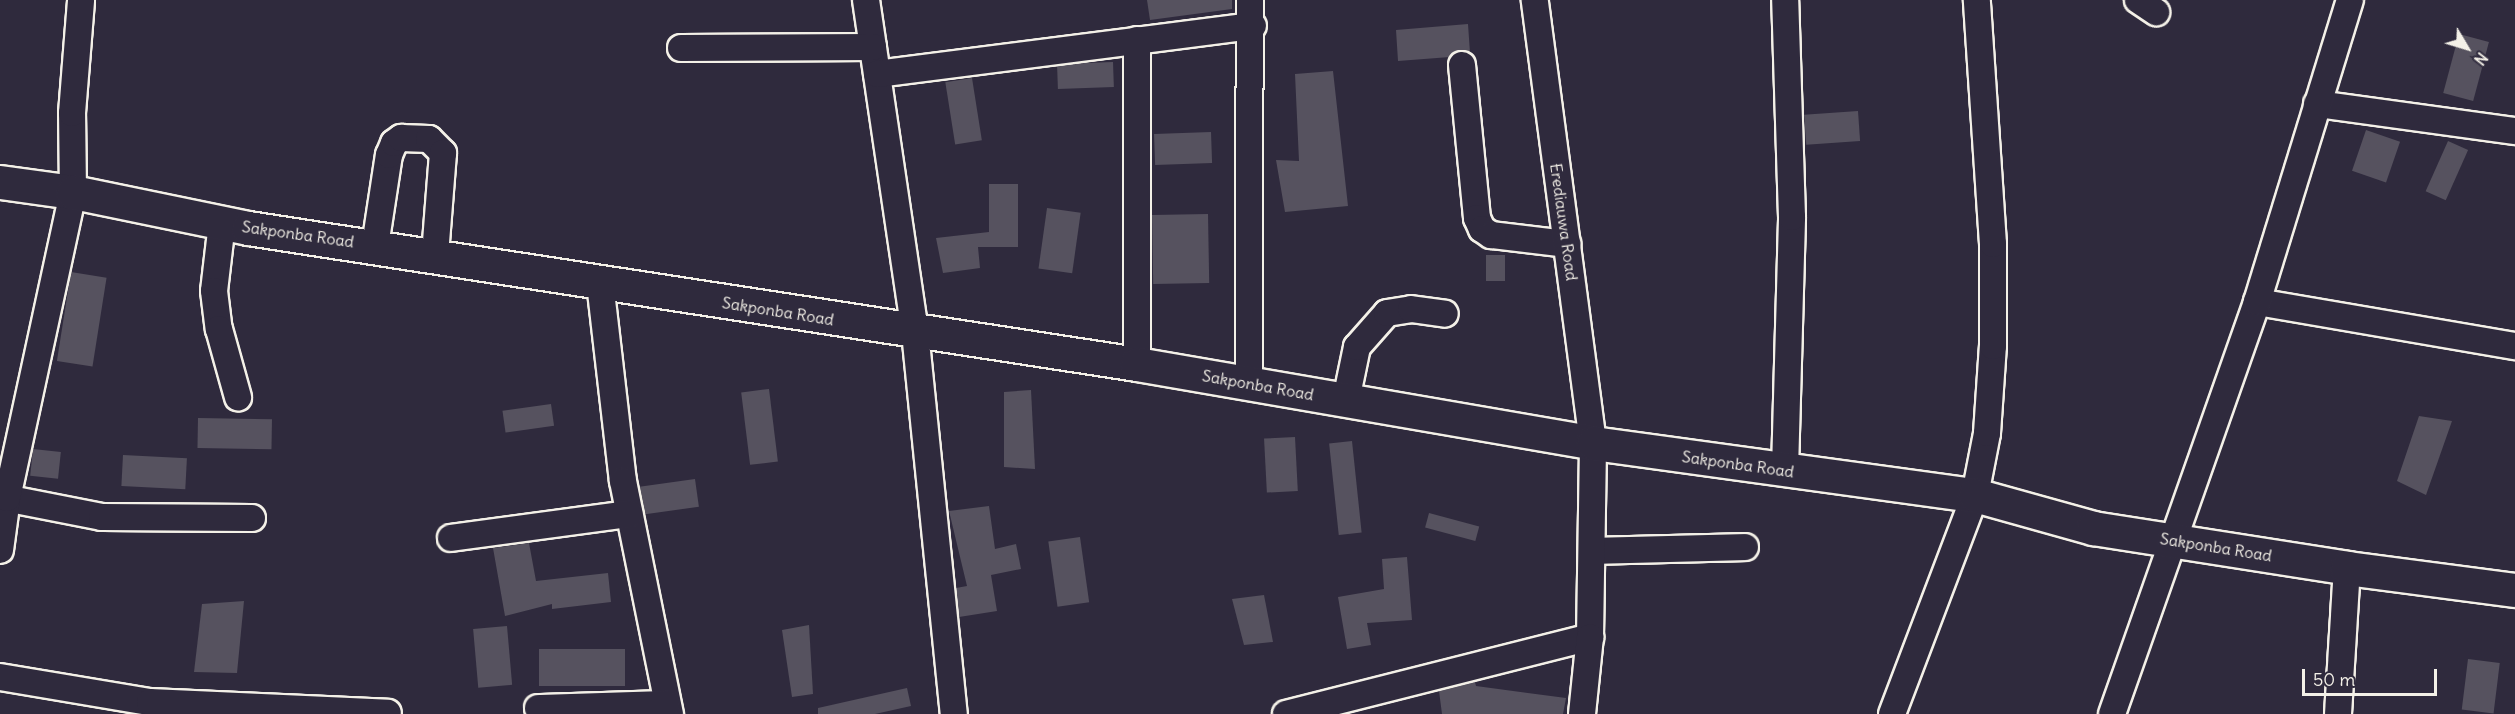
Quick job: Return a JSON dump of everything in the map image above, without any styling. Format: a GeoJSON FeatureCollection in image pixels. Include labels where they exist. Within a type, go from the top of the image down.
{"type":"FeatureCollection","features":[{"type":"Feature","properties":{"kind":"main road","name":"Sakponba Road"},"geometry":{"type":"LineString","coordinates":[[0,182],[74,192],[222,223],[435,254],[600,283],[915,332],[1137,364],[1593,443],[1975,495],[2093,528],[2347,568],[2515,590]]}},
{"type":"Feature","properties":{"kind":"street"},"geometry":{"type":"LineString","coordinates":[[0,550],[3,497],[74,192],[72,113],[81,0]]}},
{"type":"Feature","properties":{"kind":"street"},"geometry":{"type":"LineString","coordinates":[[866,0],[915,332],[954,714]]}},
{"type":"Feature","properties":{"kind":"street"},"geometry":{"type":"LineString","coordinates":[[1249,384],[1252,26],[1250,0]]}},
{"type":"Feature","properties":{"kind":"street","name":"Erediauwa Road"},"geometry":{"type":"LineString","coordinates":[[1535,0],[1593,443],[1590,637],[1582,714]]}},
{"type":"Feature","properties":{"kind":"street"},"geometry":{"type":"LineString","coordinates":[[1785,0],[1792,217],[1785,470]]}},
{"type":"Feature","properties":{"kind":"street"},"geometry":{"type":"LineString","coordinates":[[1892,714],[1975,495],[1987,433],[1993,346],[1992,233],[1977,0]]}},
{"type":"Feature","properties":{"kind":"street"},"geometry":{"type":"LineString","coordinates":[[2112,714],[2170,539],[2257,302],[2350,0]]}},
{"type":"Feature","properties":{"kind":"street"},"geometry":{"type":"LineString","coordinates":[[877,74],[1252,26]]}},
{"type":"Feature","properties":{"kind":"street"},"geometry":{"type":"LineString","coordinates":[[1137,40],[1137,364]]}},
{"type":"Feature","properties":{"kind":"street"},"geometry":{"type":"LineString","coordinates":[[681,48],[873,47]]}},
{"type":"Feature","properties":{"kind":"street"},"geometry":{"type":"LineString","coordinates":[[1462,66],[1477,218],[1482,230],[1491,236],[1567,244]]}},
{"type":"Feature","properties":{"kind":"street"},"geometry":{"type":"LineString","coordinates":[[2317,104],[2515,131]]}},
{"type":"Feature","properties":{"kind":"street"},"geometry":{"type":"LineString","coordinates":[[375,246],[389,155],[394,142],[401,138],[429,139],[443,153],[435,254]]}},
{"type":"Feature","properties":{"kind":"street"},"geometry":{"type":"LineString","coordinates":[[222,223],[214,291],[219,329],[238,397]]}},
{"type":"Feature","properties":{"kind":"street"},"geometry":{"type":"LineString","coordinates":[[538,708],[669,709],[629,514],[600,283]]}},
{"type":"Feature","properties":{"kind":"street"},"geometry":{"type":"LineString","coordinates":[[2257,302],[2515,346]]}},
{"type":"Feature","properties":{"kind":"street"},"geometry":{"type":"LineString","coordinates":[[1346,400],[1357,347],[1387,314],[1411,309],[1445,314]]}},
{"type":"Feature","properties":{"kind":"street"},"geometry":{"type":"LineString","coordinates":[[3,497],[102,517],[252,518]]}},
{"type":"Feature","properties":{"kind":"street"},"geometry":{"type":"LineString","coordinates":[[451,538],[629,514]]}},
{"type":"Feature","properties":{"kind":"street"},"geometry":{"type":"LineString","coordinates":[[1593,551],[1745,547]]}},
{"type":"Feature","properties":{"kind":"street"},"geometry":{"type":"LineString","coordinates":[[2338,714],[2347,568]]}},
{"type":"Feature","properties":{"kind":"street"},"geometry":{"type":"LineString","coordinates":[[1286,714],[1590,637]]}},
{"type":"Feature","properties":{"kind":"street"},"geometry":{"type":"LineString","coordinates":[[0,677],[150,702],[256,709],[388,713]]}},
{"type":"Feature","properties":{"kind":"building"},"geometry":{"type":"Polygon","coordinates":[[[1147,0],[1232,0],[1232,9],[1150,20],[1147,0]]]}},
{"type":"Feature","properties":{"kind":"building"},"geometry":{"type":"Polygon","coordinates":[[[1468,24],[1470,53],[1460,50],[1450,57],[1398,61],[1396,30],[1468,24]]]}},
{"type":"Feature","properties":{"kind":"building"},"geometry":{"type":"Polygon","coordinates":[[[2459,34],[2489,42],[2473,101],[2443,93],[2459,34]]]}},
{"type":"Feature","properties":{"kind":"building"},"geometry":{"type":"Polygon","coordinates":[[[1113,62],[1114,87],[1058,89],[1057,64],[1113,62]]]}},
{"type":"Feature","properties":{"kind":"building"},"geometry":{"type":"Polygon","coordinates":[[[1333,71],[1348,206],[1285,212],[1276,160],[1299,161],[1295,74],[1333,71]]]}},
{"type":"Feature","properties":{"kind":"building"},"geometry":{"type":"Polygon","coordinates":[[[972,78],[982,140],[955,144],[945,82],[972,78]]]}},
{"type":"Feature","properties":{"kind":"building"},"geometry":{"type":"Polygon","coordinates":[[[1858,111],[1860,141],[1806,145],[1804,115],[1858,111]]]}},
{"type":"Feature","properties":{"kind":"building"},"geometry":{"type":"Polygon","coordinates":[[[2366,130],[2400,142],[2386,182],[2352,171],[2366,130]]]}},
{"type":"Feature","properties":{"kind":"building"},"geometry":{"type":"Polygon","coordinates":[[[1211,132],[1212,163],[1155,165],[1154,134],[1211,132]]]}},
{"type":"Feature","properties":{"kind":"building"},"geometry":{"type":"Polygon","coordinates":[[[2448,141],[2468,150],[2446,200],[2426,191],[2448,141]]]}},
{"type":"Feature","properties":{"kind":"building"},"geometry":{"type":"Polygon","coordinates":[[[989,184],[1018,184],[1018,247],[978,247],[980,268],[943,273],[936,238],[989,232],[989,184]]]}},
{"type":"Feature","properties":{"kind":"building"},"geometry":{"type":"Polygon","coordinates":[[[1047,208],[1081,213],[1072,273],[1039,268],[1047,208]]]}},
{"type":"Feature","properties":{"kind":"building"},"geometry":{"type":"Polygon","coordinates":[[[1208,214],[1209,283],[1153,284],[1152,215],[1208,214]]]}},
{"type":"Feature","properties":{"kind":"building"},"geometry":{"type":"Polygon","coordinates":[[[1486,255],[1505,255],[1505,281],[1486,281],[1486,255]]]}},
{"type":"Feature","properties":{"kind":"building"},"geometry":{"type":"Polygon","coordinates":[[[71,272],[107,278],[92,367],[57,361],[71,272]]]}},
{"type":"Feature","properties":{"kind":"building"},"geometry":{"type":"Polygon","coordinates":[[[769,389],[778,461],[750,465],[741,392],[769,389]]]}},
{"type":"Feature","properties":{"kind":"building"},"geometry":{"type":"Polygon","coordinates":[[[1031,390],[1035,469],[1004,467],[1004,392],[1031,390]]]}},
{"type":"Feature","properties":{"kind":"building"},"geometry":{"type":"Polygon","coordinates":[[[551,404],[554,426],[506,433],[502,411],[551,404]]]}},
{"type":"Feature","properties":{"kind":"building"},"geometry":{"type":"Polygon","coordinates":[[[2419,416],[2452,421],[2426,495],[2397,481],[2419,416]]]}},
{"type":"Feature","properties":{"kind":"building"},"geometry":{"type":"Polygon","coordinates":[[[198,418],[272,419],[271,449],[197,448],[198,418]]]}},
{"type":"Feature","properties":{"kind":"building"},"geometry":{"type":"Polygon","coordinates":[[[1295,437],[1298,491],[1267,493],[1264,439],[1295,437]]]}},
{"type":"Feature","properties":{"kind":"building"},"geometry":{"type":"Polygon","coordinates":[[[1352,441],[1362,532],[1339,535],[1329,443],[1352,441]]]}},
{"type":"Feature","properties":{"kind":"building"},"geometry":{"type":"Polygon","coordinates":[[[33,449],[61,452],[58,479],[30,476],[33,449]]]}},
{"type":"Feature","properties":{"kind":"building"},"geometry":{"type":"Polygon","coordinates":[[[123,455],[187,458],[185,489],[121,486],[123,455]]]}},
{"type":"Feature","properties":{"kind":"building"},"geometry":{"type":"Polygon","coordinates":[[[695,479],[699,507],[643,515],[640,487],[695,479]]]}},
{"type":"Feature","properties":{"kind":"building"},"geometry":{"type":"Polygon","coordinates":[[[989,506],[995,549],[1016,544],[1021,569],[991,575],[997,611],[959,617],[956,588],[967,586],[949,511],[989,506]]]}},
{"type":"Feature","properties":{"kind":"building"},"geometry":{"type":"Polygon","coordinates":[[[1429,513],[1479,526],[1475,541],[1425,527],[1429,513]]]}},
{"type":"Feature","properties":{"kind":"building"},"geometry":{"type":"Polygon","coordinates":[[[1080,537],[1089,602],[1057,607],[1048,541],[1080,537]]]}},
{"type":"Feature","properties":{"kind":"building"},"geometry":{"type":"Polygon","coordinates":[[[529,543],[536,581],[608,573],[611,602],[552,609],[552,604],[505,616],[493,548],[529,543]]]}},
{"type":"Feature","properties":{"kind":"building"},"geometry":{"type":"Polygon","coordinates":[[[1407,557],[1412,620],[1367,623],[1371,645],[1347,649],[1338,597],[1384,589],[1382,559],[1407,557]]]}},
{"type":"Feature","properties":{"kind":"building"},"geometry":{"type":"Polygon","coordinates":[[[1264,595],[1273,642],[1244,645],[1232,599],[1264,595]]]}},
{"type":"Feature","properties":{"kind":"building"},"geometry":{"type":"Polygon","coordinates":[[[244,601],[237,673],[194,672],[202,604],[244,601]]]}},
{"type":"Feature","properties":{"kind":"building"},"geometry":{"type":"Polygon","coordinates":[[[809,625],[813,694],[792,697],[782,630],[809,625]]]}},
{"type":"Feature","properties":{"kind":"building"},"geometry":{"type":"Polygon","coordinates":[[[507,626],[512,685],[478,688],[473,629],[507,626]]]}},
{"type":"Feature","properties":{"kind":"building"},"geometry":{"type":"Polygon","coordinates":[[[539,649],[625,649],[625,686],[539,686],[539,649]]]}},
{"type":"Feature","properties":{"kind":"building"},"geometry":{"type":"Polygon","coordinates":[[[2468,659],[2500,663],[2494,714],[2462,710],[2468,659]]]}},
{"type":"Feature","properties":{"kind":"building"},"geometry":{"type":"Polygon","coordinates":[[[1475,682],[1476,686],[1566,698],[1563,714],[1442,714],[1439,691],[1475,682]]]}},
{"type":"Feature","properties":{"kind":"building"},"geometry":{"type":"Polygon","coordinates":[[[907,688],[911,706],[875,714],[818,714],[818,708],[907,688]]]}}]}
